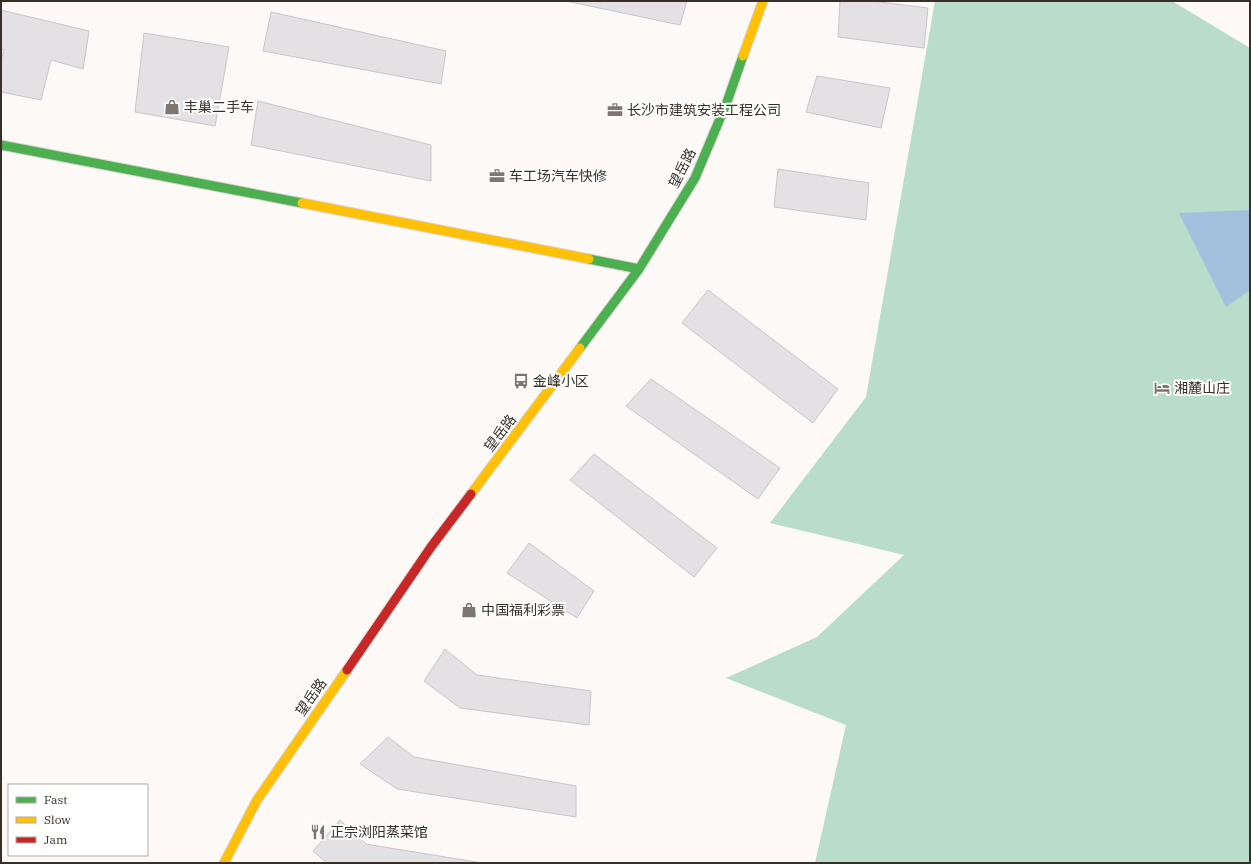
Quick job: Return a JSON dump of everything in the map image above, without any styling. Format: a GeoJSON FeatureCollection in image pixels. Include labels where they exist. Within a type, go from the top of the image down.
{"type":"FeatureCollection","features":[{"type":"Feature","properties":{"kind":"street","name":"望岳路"},"geometry":{"type":"LineString","coordinates":[[224,863],[257,800],[431,547],[639,269],[695,178],[728,102],[763,1]]}},
{"type":"Feature","properties":{"kind":"street"},"geometry":{"type":"LineString","coordinates":[[1,145],[639,269]]}},
{"type":"Feature","properties":{"kind":"green space"},"geometry":{"type":"Polygon","coordinates":[[[935,1],[1172,1],[1250,48],[1250,863],[815,863],[846,725],[726,678],[817,637],[904,555],[770,523],[866,397],[935,1]]]}},
{"type":"Feature","properties":{"kind":"water"},"geometry":{"type":"Polygon","coordinates":[[[1250,210],[1250,290],[1226,307],[1179,213],[1250,210]]]}},
{"type":"Feature","properties":{"kind":"building"},"geometry":{"type":"Polygon","coordinates":[[[566,1],[687,1],[680,25],[566,1]]]}},
{"type":"Feature","properties":{"kind":"building"},"geometry":{"type":"Polygon","coordinates":[[[840,1],[872,1],[928,8],[924,48],[838,37],[840,1]]]}},
{"type":"Feature","properties":{"kind":"building"},"geometry":{"type":"Polygon","coordinates":[[[1,10],[89,31],[83,69],[51,60],[41,100],[1,92],[1,60],[4,50],[1,49],[1,10]]]}},
{"type":"Feature","properties":{"kind":"building"},"geometry":{"type":"Polygon","coordinates":[[[271,12],[446,51],[441,84],[263,51],[271,12]]]}},
{"type":"Feature","properties":{"kind":"building"},"geometry":{"type":"Polygon","coordinates":[[[144,33],[229,47],[215,126],[135,112],[144,33]]]}},
{"type":"Feature","properties":{"kind":"building"},"geometry":{"type":"Polygon","coordinates":[[[817,76],[890,88],[881,128],[806,112],[817,76]]]}},
{"type":"Feature","properties":{"kind":"building"},"geometry":{"type":"Polygon","coordinates":[[[258,101],[431,145],[431,181],[251,145],[258,101]]]}},
{"type":"Feature","properties":{"kind":"building"},"geometry":{"type":"Polygon","coordinates":[[[778,169],[869,183],[866,220],[774,207],[778,169]]]}},
{"type":"Feature","properties":{"kind":"building"},"geometry":{"type":"Polygon","coordinates":[[[708,290],[838,389],[813,423],[682,323],[708,290]]]}},
{"type":"Feature","properties":{"kind":"building"},"geometry":{"type":"Polygon","coordinates":[[[651,379],[780,468],[758,499],[626,406],[651,379]]]}},
{"type":"Feature","properties":{"kind":"building"},"geometry":{"type":"Polygon","coordinates":[[[594,454],[717,548],[694,577],[570,480],[594,454]]]}},
{"type":"Feature","properties":{"kind":"building"},"geometry":{"type":"Polygon","coordinates":[[[529,543],[594,591],[577,618],[507,573],[529,543]]]}},
{"type":"Feature","properties":{"kind":"building"},"geometry":{"type":"Polygon","coordinates":[[[445,649],[477,675],[591,691],[589,725],[460,708],[424,681],[445,649]]]}},
{"type":"Feature","properties":{"kind":"building"},"geometry":{"type":"Polygon","coordinates":[[[388,737],[414,757],[576,786],[576,817],[397,789],[360,764],[388,737]]]}},
{"type":"Feature","properties":{"kind":"building"},"geometry":{"type":"Polygon","coordinates":[[[340,820],[366,844],[482,863],[327,863],[313,851],[340,820]]]}},
{"type":"Feature","properties":{"kind":"traffic: fast"},"geometry":{"type":"LineString","coordinates":[[580,348],[639,269],[695,178],[727,102],[743,56]]}},
{"type":"Feature","properties":{"kind":"traffic: fast"},"geometry":{"type":"LineString","coordinates":[[1,145],[302,203]]}},
{"type":"Feature","properties":{"kind":"traffic: fast"},"geometry":{"type":"LineString","coordinates":[[589,259],[639,269]]}},
{"type":"Feature","properties":{"kind":"traffic: slow"},"geometry":{"type":"LineString","coordinates":[[743,56],[763,1]]}},
{"type":"Feature","properties":{"kind":"traffic: slow"},"geometry":{"type":"LineString","coordinates":[[302,203],[589,259]]}},
{"type":"Feature","properties":{"kind":"traffic: slow"},"geometry":{"type":"LineString","coordinates":[[471,494],[580,348]]}},
{"type":"Feature","properties":{"kind":"traffic: slow"},"geometry":{"type":"LineString","coordinates":[[224,863],[257,800],[347,670]]}},
{"type":"Feature","properties":{"kind":"traffic: jam"},"geometry":{"type":"LineString","coordinates":[[347,670],[431,547],[471,494]]}},
{"type":"Feature","properties":{"kind":"place","name":"丰巢二手车"},"geometry":{"type":"Point","coordinates":[172,107]}},
{"type":"Feature","properties":{"kind":"place","name":"长沙市建筑安装工程公司"},"geometry":{"type":"Point","coordinates":[615,110]}},
{"type":"Feature","properties":{"kind":"place","name":"车工场汽车快修"},"geometry":{"type":"Point","coordinates":[497,176]}},
{"type":"Feature","properties":{"kind":"place","name":"金峰小区"},"geometry":{"type":"Point","coordinates":[521,381]}},
{"type":"Feature","properties":{"kind":"place","name":"湘麓山庄"},"geometry":{"type":"Point","coordinates":[1162,388]}},
{"type":"Feature","properties":{"kind":"place","name":"中国福利彩票"},"geometry":{"type":"Point","coordinates":[469,610]}},
{"type":"Feature","properties":{"kind":"place","name":"正宗浏阳蒸菜馆"},"geometry":{"type":"Point","coordinates":[318,832]}}]}
